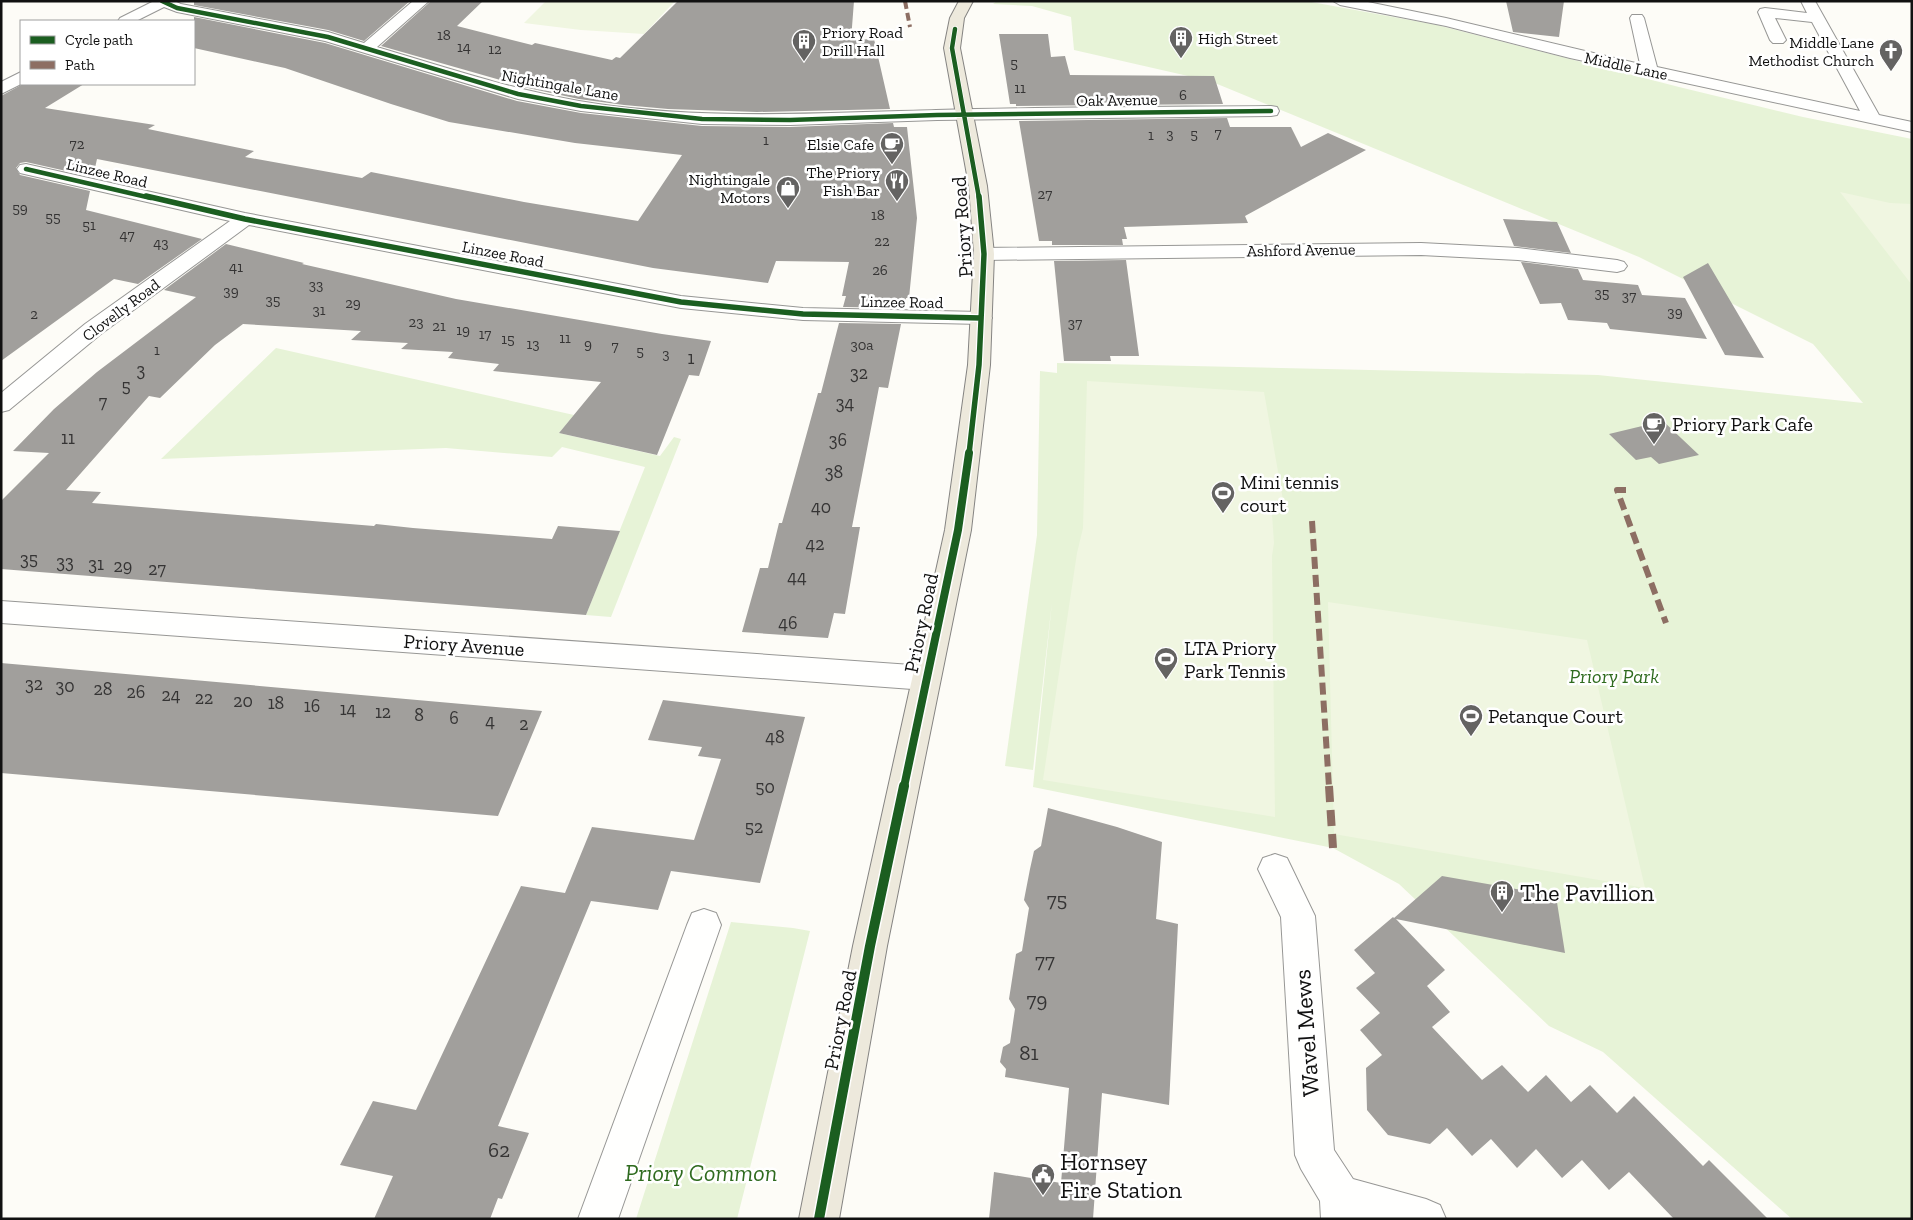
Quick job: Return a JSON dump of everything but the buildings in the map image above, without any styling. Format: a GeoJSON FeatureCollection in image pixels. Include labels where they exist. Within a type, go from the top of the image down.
{"type":"FeatureCollection","features":[{"type":"Feature","properties":{"kind":"main road","name":"Priory Road"},"geometry":{"type":"LineString","coordinates":[[819,1219],[870,946],[966,479],[979,365],[984,254],[978,186],[952,48],[957,18],[966,1]]}},
{"type":"Feature","properties":{"kind":"street"},"geometry":{"type":"LineString","coordinates":[[367,48],[422,1]]}},
{"type":"Feature","properties":{"kind":"street","name":"Middle Lane"},"geometry":{"type":"LineString","coordinates":[[1340,1],[1447,15],[1570,53],[1912,127]]}},
{"type":"Feature","properties":{"kind":"street"},"geometry":{"type":"LineString","coordinates":[[1808,1],[1872,118]]}},
{"type":"Feature","properties":{"kind":"street"},"geometry":{"type":"LineString","coordinates":[[128,20],[174,3]]}},
{"type":"Feature","properties":{"kind":"street","name":"Nightingale Lane"},"geometry":{"type":"LineString","coordinates":[[174,3],[328,37],[518,94],[599,108],[702,119],[761,120],[964,115]]}},
{"type":"Feature","properties":{"kind":"street"},"geometry":{"type":"LineString","coordinates":[[1778,40],[1765,12],[1816,18]]}},
{"type":"Feature","properties":{"kind":"street"},"geometry":{"type":"LineString","coordinates":[[1637,18],[1650,71]]}},
{"type":"Feature","properties":{"kind":"street"},"geometry":{"type":"LineString","coordinates":[[1,89],[20,78]]}},
{"type":"Feature","properties":{"kind":"street","name":"Oak Avenue"},"geometry":{"type":"LineString","coordinates":[[964,115],[1271,111]]}},
{"type":"Feature","properties":{"kind":"street","name":"Linzee Road"},"geometry":{"type":"LineString","coordinates":[[26,169],[245,219],[681,302],[803,314],[981,318]]}},
{"type":"Feature","properties":{"kind":"street","name":"Clovelly Road"},"geometry":{"type":"LineString","coordinates":[[1,406],[93,329],[245,219]]}},
{"type":"Feature","properties":{"kind":"street","name":"Ashford Avenue"},"geometry":{"type":"LineString","coordinates":[[984,254],[1421,248],[1518,254],[1617,266]]}},
{"type":"Feature","properties":{"kind":"street","name":"Priory Avenue"},"geometry":{"type":"LineString","coordinates":[[1,612],[926,678]]}},
{"type":"Feature","properties":{"kind":"street","name":"Wavel Mews"},"geometry":{"type":"LineString","coordinates":[[1274,869],[1298,916],[1315,1155],[1340,1207],[1426,1219]]}},
{"type":"Feature","properties":{"kind":"street"},"geometry":{"type":"LineString","coordinates":[[598,1219],[704,925]]}},
{"type":"Feature","properties":{"kind":"green space"},"geometry":{"type":"Polygon","coordinates":[[[546,1],[675,1],[644,34],[581,30],[524,23],[546,1]]]}},
{"type":"Feature","properties":{"kind":"green space","name":"Priory Park"},"geometry":{"type":"Polygon","coordinates":[[[997,1],[1306,1],[1437,25],[1803,117],[1912,139],[1912,1219],[1792,1219],[1603,1052],[1549,1026],[1399,884],[1333,848],[1033,787],[1052,602],[1033,770],[1005,766],[1037,535],[1040,371],[1057,373],[1057,363],[1598,375],[1863,403],[1813,344],[1639,257],[1210,81],[1074,50],[1071,17],[1032,6],[993,4],[997,1]]]}},
{"type":"Feature","properties":{"kind":"green space"},"geometry":{"type":"Polygon","coordinates":[[[1840,192],[1890,203],[1912,204],[1912,285],[1840,192]]]}},
{"type":"Feature","properties":{"kind":"green space"},"geometry":{"type":"Polygon","coordinates":[[[276,348],[574,415],[559,433],[660,456],[674,437],[681,439],[611,617],[586,615],[645,467],[562,447],[552,457],[446,448],[161,459],[276,348]]]}},
{"type":"Feature","properties":{"kind":"green space","name":"LTA Priory Park Tennis"},"geometry":{"type":"Polygon","coordinates":[[[1087,381],[1264,392],[1283,500],[1271,500],[1274,543],[1272,556],[1275,817],[1043,780],[1077,553],[1083,528],[1087,381]]]}},
{"type":"Feature","properties":{"kind":"green space","name":"Petanque Court"},"geometry":{"type":"Polygon","coordinates":[[[1328,602],[1587,640],[1645,888],[1334,834],[1328,602]]]}},
{"type":"Feature","properties":{"kind":"green space","name":"Priory Common"},"geometry":{"type":"Polygon","coordinates":[[[731,922],[810,931],[737,1219],[636,1219],[731,922]]]}},
{"type":"Feature","properties":{"kind":"marked path"},"geometry":{"type":"LineString","coordinates":[[905,1],[910,27]]}},
{"type":"Feature","properties":{"kind":"marked path"},"geometry":{"type":"LineString","coordinates":[[1626,490],[1617,490],[1666,623]]}},
{"type":"Feature","properties":{"kind":"marked path"},"geometry":{"type":"LineString","coordinates":[[1312,521],[1333,848]]}},
{"type":"Feature","properties":{"kind":"cycle path"},"geometry":{"type":"LineString","coordinates":[[162,1],[177,8],[328,37],[518,94],[581,106],[702,119],[790,120],[937,115],[1271,111]]}},
{"type":"Feature","properties":{"kind":"cycle path"},"geometry":{"type":"LineString","coordinates":[[819,1219],[870,946],[958,530],[966,479],[979,365],[984,254],[978,186],[952,48],[955,29]]}},
{"type":"Feature","properties":{"kind":"cycle path"},"geometry":{"type":"LineString","coordinates":[[26,169],[245,219],[681,302],[803,314],[981,318]]}},
{"type":"Feature","properties":{"kind":"place","name":"High Street"},"geometry":{"type":"Point","coordinates":[1181,59]}},
{"type":"Feature","properties":{"kind":"place","name":"Priory Road Drill Hall"},"geometry":{"type":"Point","coordinates":[804,62]}},
{"type":"Feature","properties":{"kind":"place","name":"Middle Lane Methodist Church"},"geometry":{"type":"Point","coordinates":[1891,72]}},
{"type":"Feature","properties":{"kind":"place","name":"Elsie Cafe"},"geometry":{"type":"Point","coordinates":[892,165]}},
{"type":"Feature","properties":{"kind":"place","name":"The Priory Fish Bar"},"geometry":{"type":"Point","coordinates":[897,202]}},
{"type":"Feature","properties":{"kind":"place","name":"Nightingale Motors"},"geometry":{"type":"Point","coordinates":[788,209]}},
{"type":"Feature","properties":{"kind":"place","name":"Priory Park Cafe"},"geometry":{"type":"Point","coordinates":[1654,445]}},
{"type":"Feature","properties":{"kind":"place","name":"Mini tennis court"},"geometry":{"type":"Point","coordinates":[1223,514]}},
{"type":"Feature","properties":{"kind":"place","name":"LTA Priory Park Tennis"},"geometry":{"type":"Point","coordinates":[1166,680]}},
{"type":"Feature","properties":{"kind":"place","name":"Petanque Court"},"geometry":{"type":"Point","coordinates":[1471,737]}},
{"type":"Feature","properties":{"kind":"place","name":"The Pavillion"},"geometry":{"type":"Point","coordinates":[1502,913]}},
{"type":"Feature","properties":{"kind":"place","name":"Hornsey Fire Station"},"geometry":{"type":"Point","coordinates":[1043,1196]}}]}
